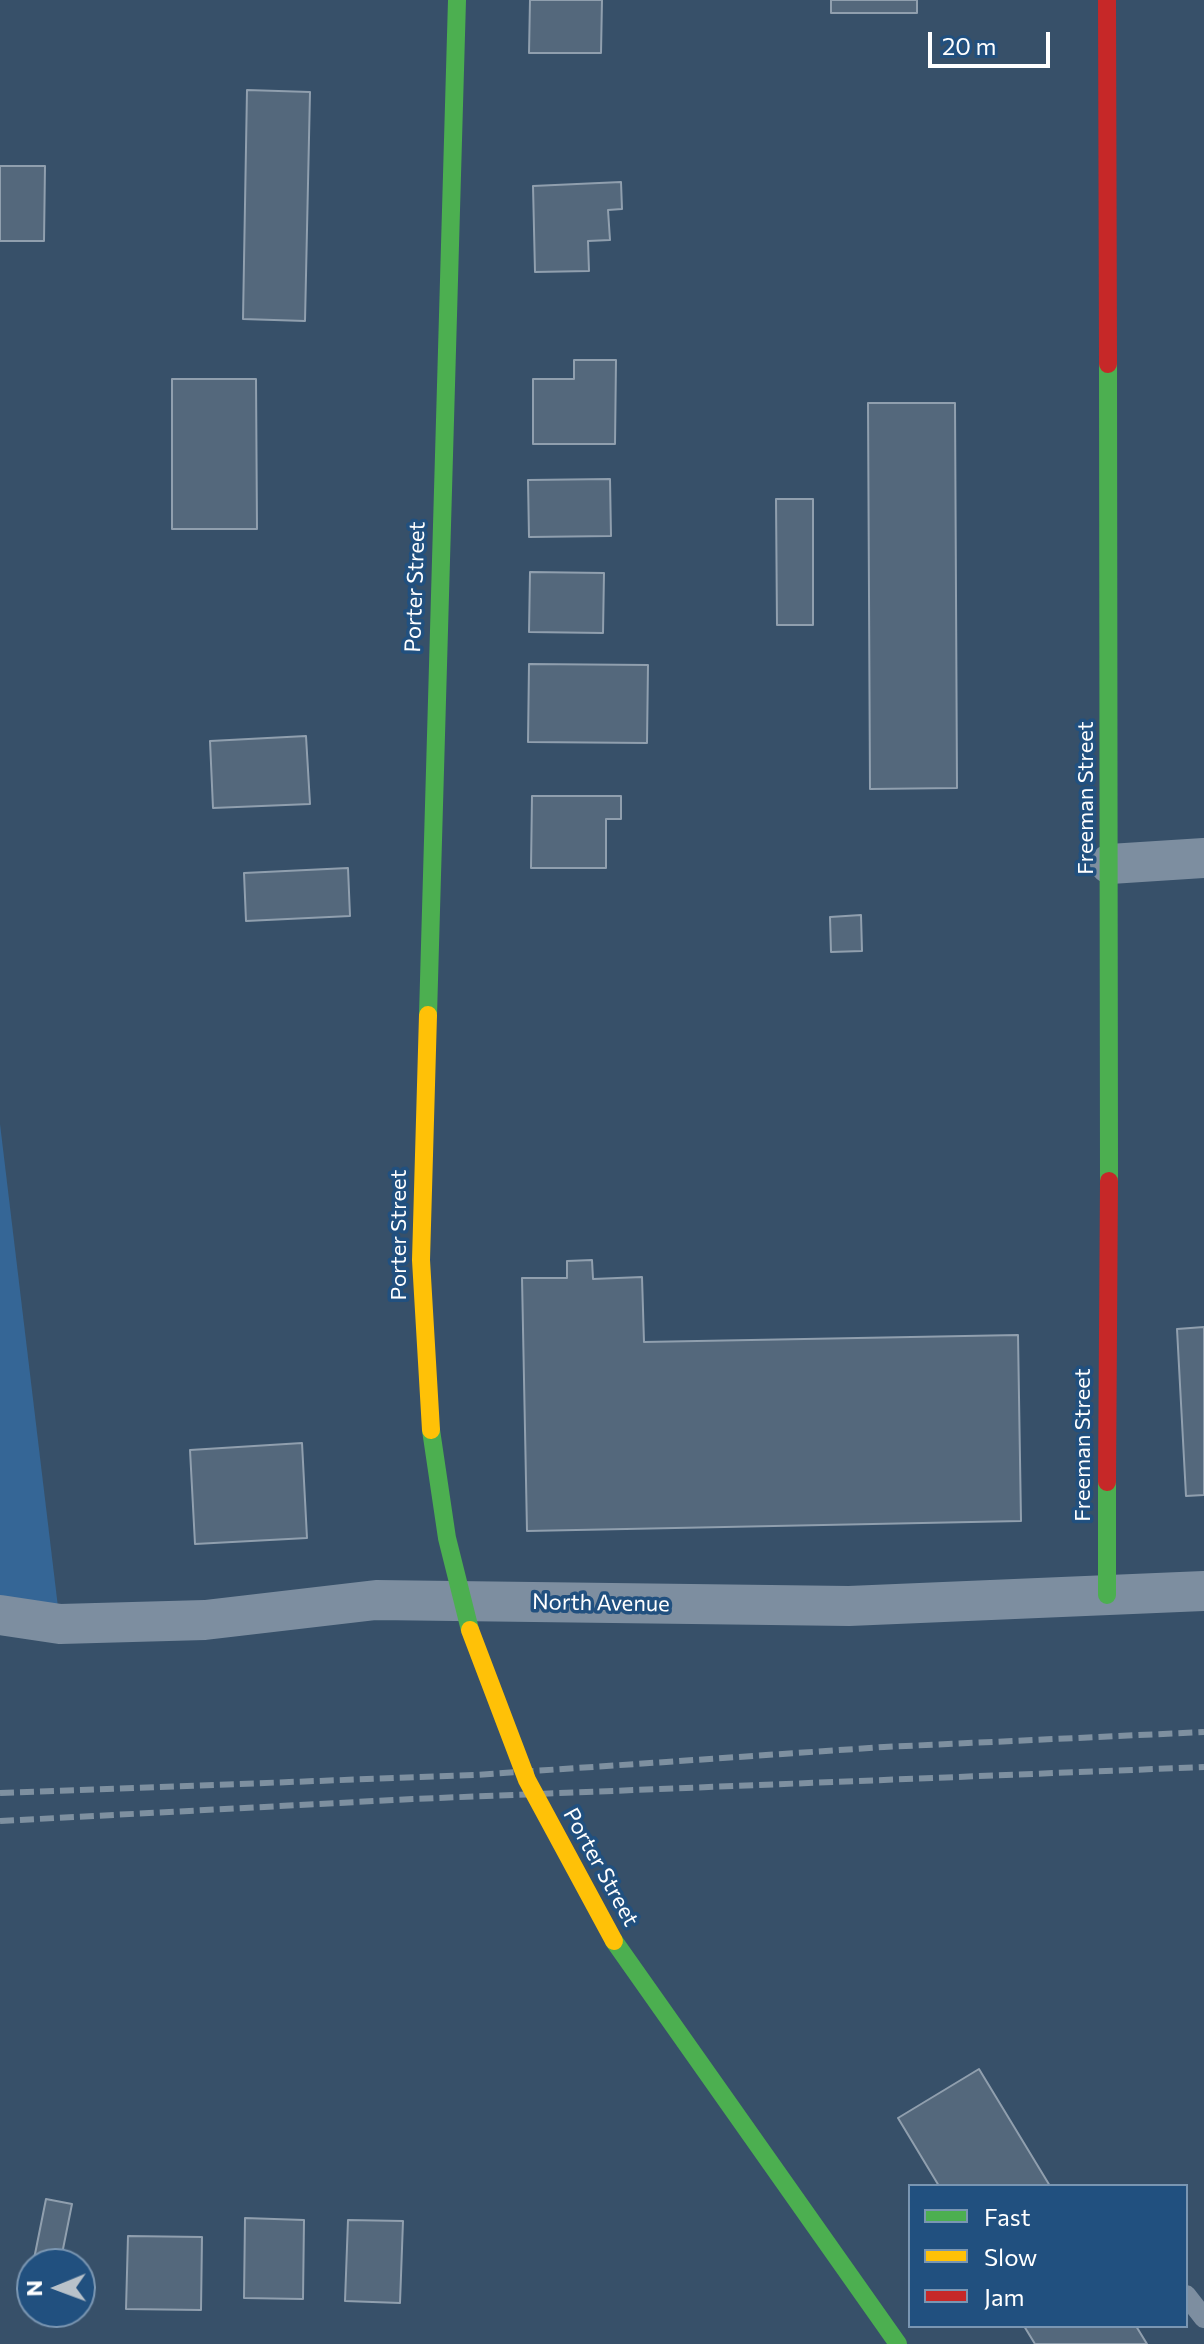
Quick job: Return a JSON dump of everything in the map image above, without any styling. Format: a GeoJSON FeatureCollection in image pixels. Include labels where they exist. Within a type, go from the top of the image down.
{"type":"FeatureCollection","features":[{"type":"Feature","properties":{"kind":"street","name":"Porter Street"},"geometry":{"type":"LineString","coordinates":[[457,0],[421,1260],[433,1467],[444,1533],[465,1616],[527,1780],[614,1941],[898,2344]]}},
{"type":"Feature","properties":{"kind":"street","name":"Freeman Street"},"geometry":{"type":"LineString","coordinates":[[1107,0],[1110,864],[1107,1595]]}},
{"type":"Feature","properties":{"kind":"street"},"geometry":{"type":"LineString","coordinates":[[1110,864],[1204,858]]}},
{"type":"Feature","properties":{"kind":"street","name":"North Avenue"},"geometry":{"type":"LineString","coordinates":[[0,1615],[60,1624],[205,1620],[376,1600],[465,1616],[849,1606],[1204,1591]]}},
{"type":"Feature","properties":{"kind":"lane"},"geometry":{"type":"LineString","coordinates":[[1188,2298],[1204,2318]]}},
{"type":"Feature","properties":{"kind":"shaded area"},"geometry":{"type":"Polygon","coordinates":[[[0,1124],[60,1624],[0,1632],[0,1124]]]}},
{"type":"Feature","properties":{"kind":"building"},"geometry":{"type":"Polygon","coordinates":[[[530,0],[602,0],[601,53],[529,53],[530,0]]]}},
{"type":"Feature","properties":{"kind":"building"},"geometry":{"type":"Polygon","coordinates":[[[831,0],[917,0],[917,13],[831,13],[831,0]]]}},
{"type":"Feature","properties":{"kind":"building"},"geometry":{"type":"Polygon","coordinates":[[[247,90],[310,92],[305,321],[243,319],[247,90]]]}},
{"type":"Feature","properties":{"kind":"building"},"geometry":{"type":"Polygon","coordinates":[[[0,166],[45,166],[44,241],[0,241],[0,166]]]}},
{"type":"Feature","properties":{"kind":"building"},"geometry":{"type":"Polygon","coordinates":[[[621,182],[622,209],[608,210],[610,240],[588,241],[589,271],[535,272],[533,186],[621,182]]]}},
{"type":"Feature","properties":{"kind":"building"},"geometry":{"type":"Polygon","coordinates":[[[574,360],[616,360],[615,444],[533,444],[533,379],[574,379],[574,360]]]}},
{"type":"Feature","properties":{"kind":"building"},"geometry":{"type":"Polygon","coordinates":[[[172,379],[256,379],[257,529],[172,529],[172,379]]]}},
{"type":"Feature","properties":{"kind":"building"},"geometry":{"type":"Polygon","coordinates":[[[868,403],[955,403],[957,788],[870,789],[868,403]]]}},
{"type":"Feature","properties":{"kind":"building"},"geometry":{"type":"Polygon","coordinates":[[[610,479],[611,536],[529,537],[528,480],[610,479]]]}},
{"type":"Feature","properties":{"kind":"building"},"geometry":{"type":"Polygon","coordinates":[[[776,499],[813,499],[813,625],[777,625],[776,499]]]}},
{"type":"Feature","properties":{"kind":"building"},"geometry":{"type":"Polygon","coordinates":[[[530,572],[604,573],[603,633],[529,632],[530,572]]]}},
{"type":"Feature","properties":{"kind":"building"},"geometry":{"type":"Polygon","coordinates":[[[529,664],[648,665],[647,743],[528,742],[529,664]]]}},
{"type":"Feature","properties":{"kind":"building"},"geometry":{"type":"Polygon","coordinates":[[[306,736],[310,804],[213,808],[210,741],[306,736]]]}},
{"type":"Feature","properties":{"kind":"building"},"geometry":{"type":"Polygon","coordinates":[[[532,796],[621,796],[621,819],[606,819],[606,868],[531,868],[532,796]]]}},
{"type":"Feature","properties":{"kind":"building"},"geometry":{"type":"Polygon","coordinates":[[[348,868],[350,916],[246,921],[244,873],[348,868]]]}},
{"type":"Feature","properties":{"kind":"building"},"geometry":{"type":"Polygon","coordinates":[[[861,915],[862,951],[831,952],[830,917],[861,915]]]}},
{"type":"Feature","properties":{"kind":"building"},"geometry":{"type":"Polygon","coordinates":[[[592,1260],[593,1279],[642,1277],[644,1342],[1018,1335],[1021,1521],[527,1531],[522,1278],[567,1278],[567,1261],[592,1260]]]}},
{"type":"Feature","properties":{"kind":"building"},"geometry":{"type":"Polygon","coordinates":[[[1204,1327],[1204,1495],[1186,1496],[1177,1329],[1204,1327]]]}},
{"type":"Feature","properties":{"kind":"building"},"geometry":{"type":"Polygon","coordinates":[[[302,1443],[307,1538],[195,1544],[190,1450],[302,1443]]]}},
{"type":"Feature","properties":{"kind":"building"},"geometry":{"type":"Polygon","coordinates":[[[979,2069],[1049,2184],[938,2184],[898,2118],[979,2069]]]}},
{"type":"Feature","properties":{"kind":"building"},"geometry":{"type":"Polygon","coordinates":[[[46,2199],[72,2204],[63,2248],[36,2248],[46,2199]]]}},
{"type":"Feature","properties":{"kind":"building"},"geometry":{"type":"Polygon","coordinates":[[[245,2218],[304,2220],[303,2299],[244,2298],[245,2218]]]}},
{"type":"Feature","properties":{"kind":"building"},"geometry":{"type":"Polygon","coordinates":[[[348,2220],[403,2221],[400,2303],[345,2301],[348,2220]]]}},
{"type":"Feature","properties":{"kind":"building"},"geometry":{"type":"Polygon","coordinates":[[[128,2236],[202,2237],[201,2310],[126,2309],[128,2236]]]}},
{"type":"Feature","properties":{"kind":"building"},"geometry":{"type":"Polygon","coordinates":[[[1025,2328],[1137,2328],[1147,2344],[1035,2344],[1025,2328]]]}},
{"type":"Feature","properties":{"kind":"railway"},"geometry":{"type":"LineString","coordinates":[[0,1793],[475,1775],[884,1747],[1204,1732]]}},
{"type":"Feature","properties":{"kind":"railway"},"geometry":{"type":"LineString","coordinates":[[0,1821],[413,1799],[1204,1767]]}},
{"type":"Feature","properties":{"kind":"traffic: fast"},"geometry":{"type":"LineString","coordinates":[[428,1015],[457,0]]}},
{"type":"Feature","properties":{"kind":"traffic: fast"},"geometry":{"type":"LineString","coordinates":[[1108,364],[1109,1181]]}},
{"type":"Feature","properties":{"kind":"traffic: fast"},"geometry":{"type":"LineString","coordinates":[[431,1430],[447,1538],[470,1630]]}},
{"type":"Feature","properties":{"kind":"traffic: fast"},"geometry":{"type":"LineString","coordinates":[[1107,1482],[1107,1595]]}},
{"type":"Feature","properties":{"kind":"traffic: fast"},"geometry":{"type":"LineString","coordinates":[[614,1941],[898,2344]]}},
{"type":"Feature","properties":{"kind":"traffic: slow"},"geometry":{"type":"LineString","coordinates":[[428,1015],[421,1260],[431,1430]]}},
{"type":"Feature","properties":{"kind":"traffic: slow"},"geometry":{"type":"LineString","coordinates":[[470,1630],[527,1780],[614,1941]]}},
{"type":"Feature","properties":{"kind":"traffic: jam"},"geometry":{"type":"LineString","coordinates":[[1107,0],[1108,364]]}},
{"type":"Feature","properties":{"kind":"traffic: jam"},"geometry":{"type":"LineString","coordinates":[[1107,1482],[1109,1181]]}}]}
